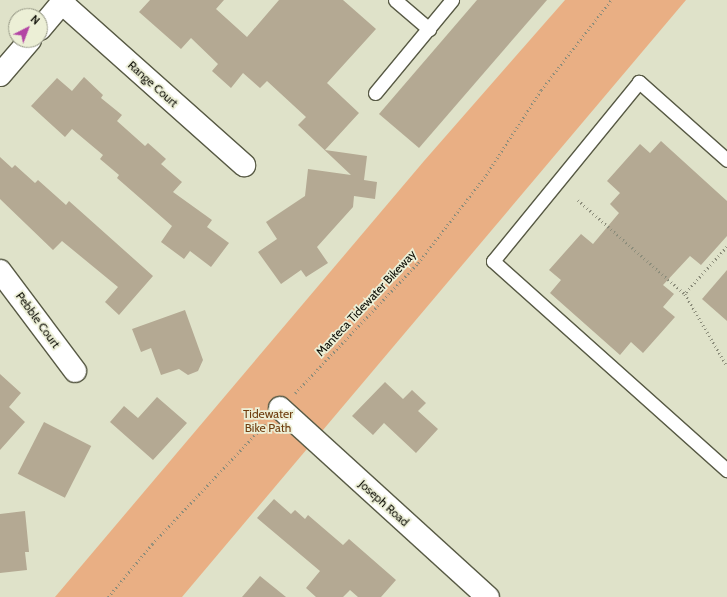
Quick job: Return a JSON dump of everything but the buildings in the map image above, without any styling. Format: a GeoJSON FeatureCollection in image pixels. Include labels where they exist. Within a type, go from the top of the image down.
{"type":"FeatureCollection","features":[{"type":"Feature","properties":{"kind":"street"},"geometry":{"type":"LineString","coordinates":[[48,19],[63,1]]}},
{"type":"Feature","properties":{"kind":"street","name":"Range Court"},"geometry":{"type":"LineString","coordinates":[[63,1],[244,165]]}},
{"type":"Feature","properties":{"kind":"street"},"geometry":{"type":"LineString","coordinates":[[0,75],[23,48]]}},
{"type":"Feature","properties":{"kind":"street","name":"Pebble Court"},"geometry":{"type":"LineString","coordinates":[[0,271],[75,370]]}},
{"type":"Feature","properties":{"kind":"street","name":"Joseph Road"},"geometry":{"type":"LineString","coordinates":[[280,408],[488,597]]}},
{"type":"Feature","properties":{"kind":"lane"},"geometry":{"type":"LineString","coordinates":[[395,0],[429,29]]}},
{"type":"Feature","properties":{"kind":"lane"},"geometry":{"type":"LineString","coordinates":[[375,93],[452,0]]}},
{"type":"Feature","properties":{"kind":"lane"},"geometry":{"type":"LineString","coordinates":[[727,160],[639,82],[493,261],[727,470]]}},
{"type":"Feature","properties":{"kind":"path","name":"Manteca Tidewater Bikeway"},"geometry":{"type":"LineString","coordinates":[[108,597],[152,544],[418,263],[486,175],[541,90],[611,0]]}},
{"type":"Feature","properties":{"kind":"path"},"geometry":{"type":"LineString","coordinates":[[578,200],[685,294],[727,366]]}},
{"type":"Feature","properties":{"kind":"path"},"geometry":{"type":"LineString","coordinates":[[685,294],[727,247]]}},
{"type":"Feature","properties":{"kind":"green space","name":"Tidewater Bike Path"},"geometry":{"type":"Polygon","coordinates":[[[565,0],[686,0],[182,597],[55,597],[424,161],[565,0]]]}}]}
